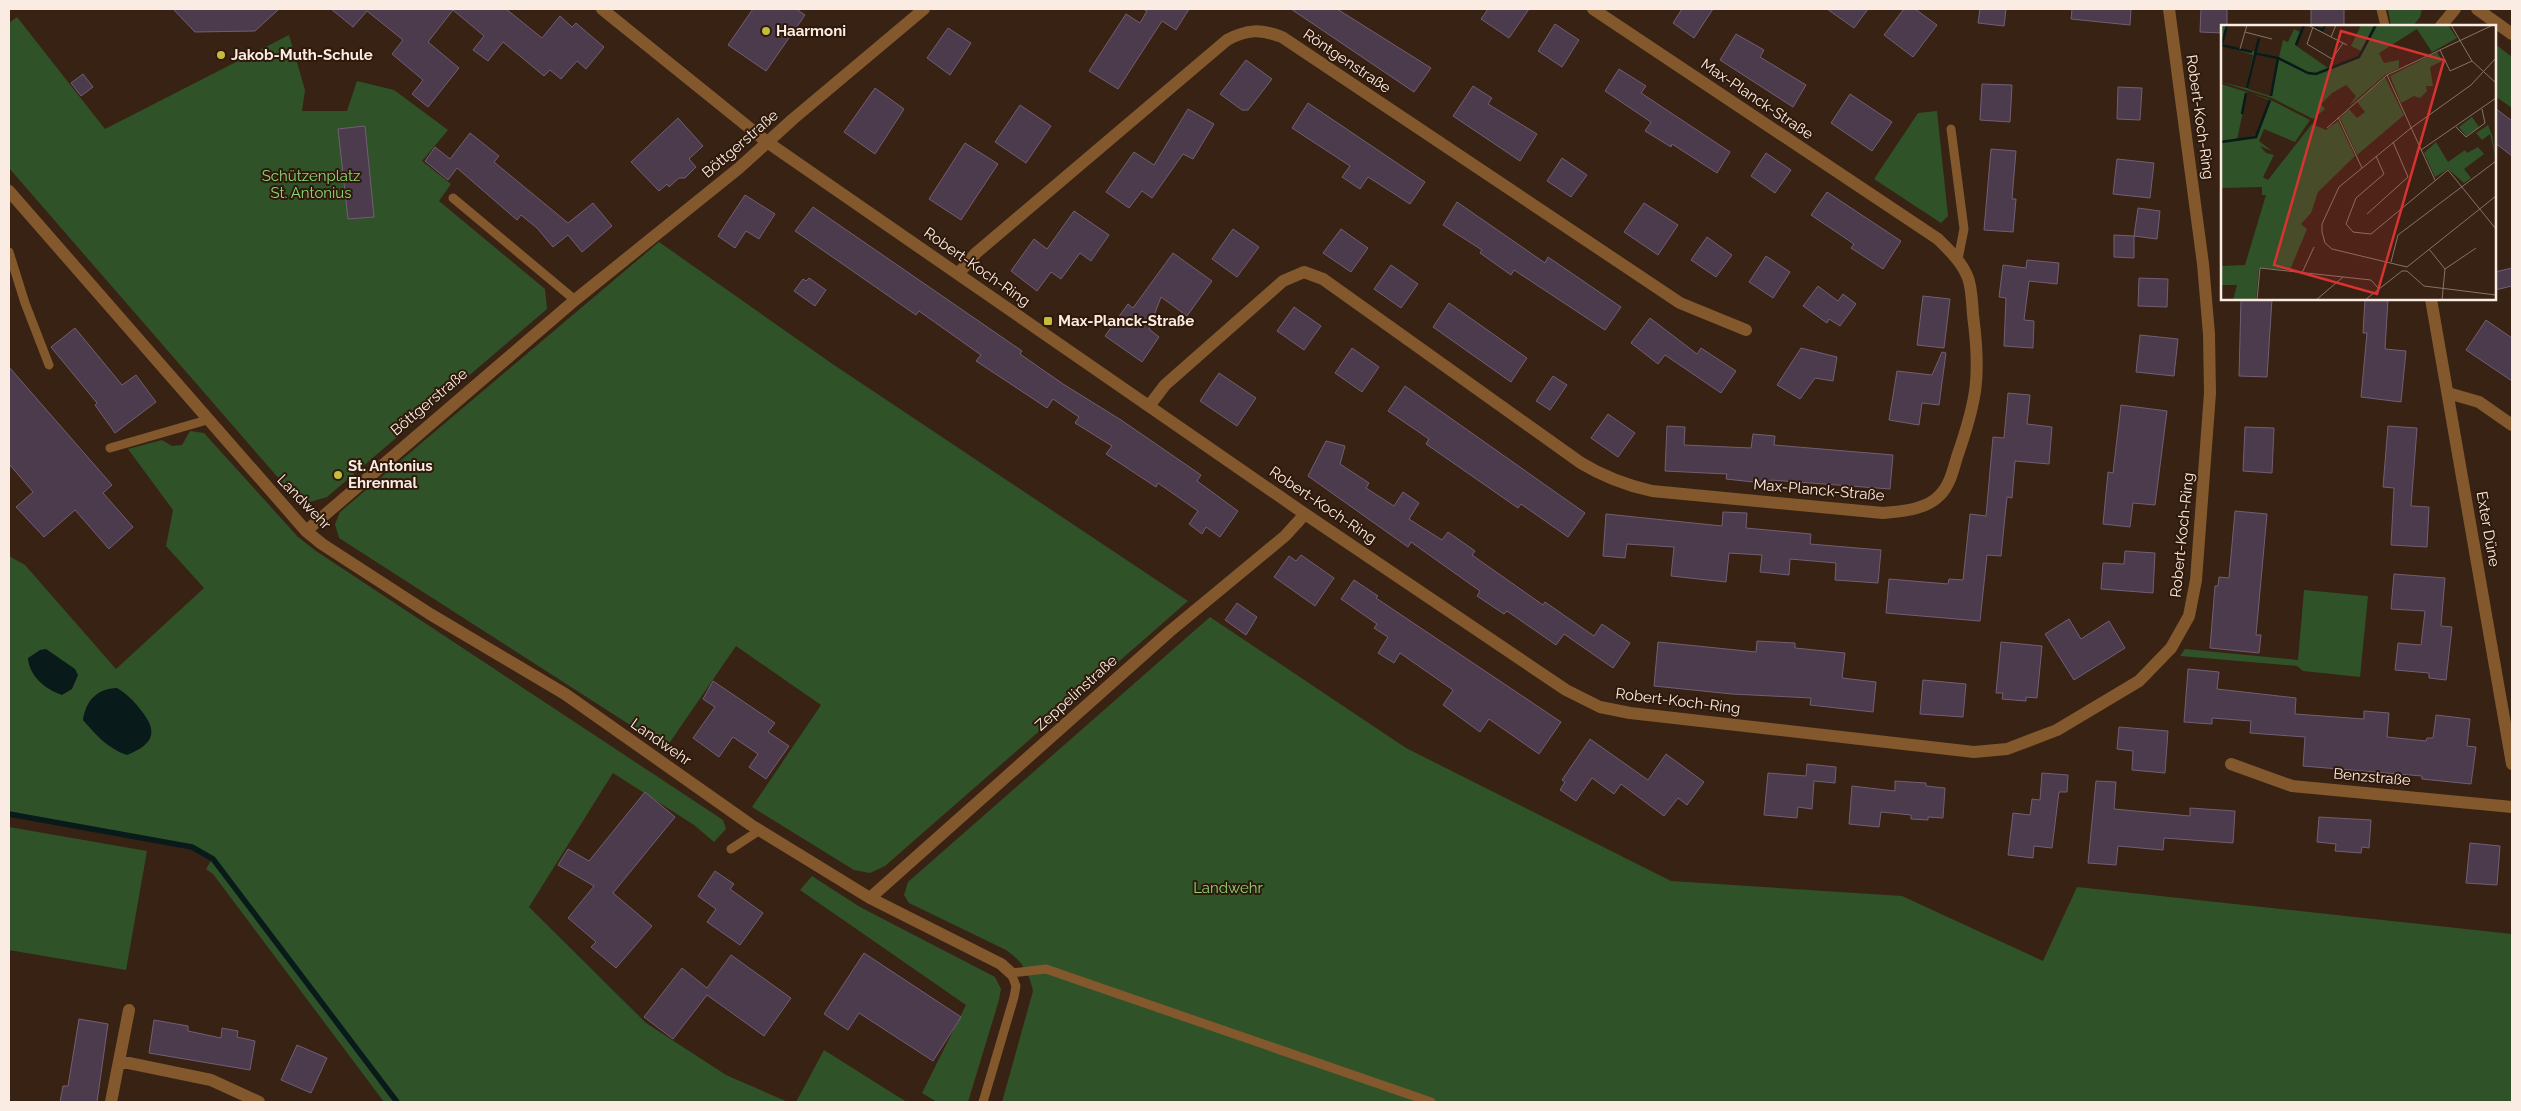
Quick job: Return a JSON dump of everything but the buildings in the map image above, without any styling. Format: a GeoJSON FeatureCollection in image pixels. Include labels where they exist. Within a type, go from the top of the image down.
{"type":"FeatureCollection","features":[{"type":"Feature","properties":{"kind":"street","name":"Robert-Koch-Ring"},"geometry":{"type":"LineString","coordinates":[[602,9],[767,142],[1305,514],[1566,690],[1600,707],[1630,713],[1974,752],[2007,749],[2065,725],[2139,681],[2171,648],[2189,616],[2196,580],[2210,393],[2209,334],[2203,264],[2169,9]]}},
{"type":"Feature","properties":{"kind":"street","name":"Böttgerstraße"},"geometry":{"type":"LineString","coordinates":[[306,531],[575,300],[739,168],[924,9]]}},
{"type":"Feature","properties":{"kind":"street","name":"Max-Planck-Straße"},"geometry":{"type":"LineString","coordinates":[[1149,406],[1165,385],[1283,281],[1304,272],[1323,279],[1581,463],[1603,476],[1625,485],[1652,491],[1883,512],[1906,510],[1926,505],[1940,496],[1948,484],[1971,417],[1977,393],[1978,352],[1971,296],[1968,278],[1958,259],[1938,239],[1593,9]]}},
{"type":"Feature","properties":{"kind":"street"},"geometry":{"type":"LineString","coordinates":[[2442,25],[2455,9]]}},
{"type":"Feature","properties":{"kind":"street"},"geometry":{"type":"LineString","coordinates":[[2486,11],[2512,34]]}},
{"type":"Feature","properties":{"kind":"street","name":"Röntgenstraße"},"geometry":{"type":"LineString","coordinates":[[959,273],[976,252],[1227,40],[1243,31],[1264,30],[1282,37],[1680,302],[1746,330]]}},
{"type":"Feature","properties":{"kind":"street","name":"Landwehr"},"geometry":{"type":"LineString","coordinates":[[9,191],[207,420],[306,531],[322,544],[430,614],[565,694],[760,830],[870,898],[1001,964],[1011,973]]}},
{"type":"Feature","properties":{"kind":"street","name":"Exter Düne"},"geometry":{"type":"LineString","coordinates":[[2431,300],[2512,764]]}},
{"type":"Feature","properties":{"kind":"street"},"geometry":{"type":"LineString","coordinates":[[2448,393],[2479,402],[2512,425]]}},
{"type":"Feature","properties":{"kind":"street","name":"Zeppelinstraße"},"geometry":{"type":"LineString","coordinates":[[870,898],[1169,632],[1284,536],[1305,514]]}},
{"type":"Feature","properties":{"kind":"street","name":"Benzstraße"},"geometry":{"type":"LineString","coordinates":[[2231,764],[2292,786],[2512,807]]}},
{"type":"Feature","properties":{"kind":"street"},"geometry":{"type":"LineString","coordinates":[[111,1102],[130,1010]]}},
{"type":"Feature","properties":{"kind":"street"},"geometry":{"type":"LineString","coordinates":[[119,1061],[211,1080],[259,1102]]}},
{"type":"Feature","properties":{"kind":"lane"},"geometry":{"type":"LineString","coordinates":[[2381,9],[2384,25]]}},
{"type":"Feature","properties":{"kind":"lane"},"geometry":{"type":"LineString","coordinates":[[1951,129],[1964,229],[1958,259]]}},
{"type":"Feature","properties":{"kind":"lane"},"geometry":{"type":"LineString","coordinates":[[453,198],[575,300]]}},
{"type":"Feature","properties":{"kind":"lane"},"geometry":{"type":"LineString","coordinates":[[9,252],[25,304],[49,366]]}},
{"type":"Feature","properties":{"kind":"lane"},"geometry":{"type":"LineString","coordinates":[[110,448],[207,420]]}},
{"type":"Feature","properties":{"kind":"lane"},"geometry":{"type":"LineString","coordinates":[[731,850],[760,830]]}},
{"type":"Feature","properties":{"kind":"lane"},"geometry":{"type":"LineString","coordinates":[[983,1102],[1014,998],[1016,986],[1011,973],[1046,969],[1431,1102]]}},
{"type":"Feature","properties":{"kind":"green space"},"geometry":{"type":"Polygon","coordinates":[[[2388,9],[2422,9],[2420,17],[2414,25],[2391,25],[2388,9]]]}},
{"type":"Feature","properties":{"kind":"green space","name":"Schützenplatz St. Antonius"},"geometry":{"type":"Polygon","coordinates":[[[17,17],[105,129],[289,35],[305,90],[302,111],[347,111],[357,81],[394,90],[448,130],[422,161],[451,184],[439,201],[545,289],[547,309],[327,497],[310,502],[294,496],[9,168],[9,23],[17,17]]]}},
{"type":"Feature","properties":{"kind":"green space"},"geometry":{"type":"Polygon","coordinates":[[[2496,45],[2512,57],[2512,108],[2496,97],[2496,45]]]}},
{"type":"Feature","properties":{"kind":"green space"},"geometry":{"type":"Polygon","coordinates":[[[1937,111],[1948,216],[1941,223],[1874,179],[1918,113],[1937,111]]]}},
{"type":"Feature","properties":{"kind":"green space"},"geometry":{"type":"Polygon","coordinates":[[[659,242],[831,363],[1188,601],[885,866],[870,873],[854,870],[752,807],[821,705],[736,646],[666,748],[339,538],[335,524],[340,512],[659,242]]]}},
{"type":"Feature","properties":{"kind":"green space"},"geometry":{"type":"Polygon","coordinates":[[[190,431],[204,433],[298,537],[316,551],[723,820],[726,829],[714,842],[694,825],[613,773],[529,907],[646,1023],[726,1075],[788,1102],[384,1102],[213,874],[206,869],[212,859],[192,847],[9,814],[9,556],[25,565],[116,669],[204,588],[166,546],[173,510],[128,449],[162,440],[172,446],[182,445],[190,431]]]}},
{"type":"Feature","properties":{"kind":"green space"},"geometry":{"type":"Polygon","coordinates":[[[2304,590],[2368,596],[2360,677],[2303,671],[2297,666],[2180,656],[2185,649],[2298,660],[2304,590]]]}},
{"type":"Feature","properties":{"kind":"green space","name":"Landwehr"},"geometry":{"type":"Polygon","coordinates":[[[1210,617],[1406,748],[1671,881],[1902,896],[2043,961],[2077,887],[2512,934],[2512,1102],[1002,1102],[1033,991],[1029,978],[1021,963],[1006,950],[909,903],[904,895],[908,882],[1210,617]]]}},
{"type":"Feature","properties":{"kind":"green space"},"geometry":{"type":"Polygon","coordinates":[[[9,827],[147,851],[126,970],[9,950],[9,827]]]}},
{"type":"Feature","properties":{"kind":"green space"},"geometry":{"type":"Polygon","coordinates":[[[812,876],[860,907],[995,977],[1001,989],[999,1000],[968,1102],[937,1102],[922,1093],[966,1005],[800,890],[812,876]]]}},
{"type":"Feature","properties":{"kind":"green space"},"geometry":{"type":"Polygon","coordinates":[[[824,1050],[897,1096],[907,1102],[796,1102],[824,1050]]]}},
{"type":"Feature","properties":{"kind":"shaded area"},"geometry":{"type":"Polygon","coordinates":[[[46,649],[75,669],[78,675],[72,689],[62,695],[44,685],[31,671],[28,658],[40,650],[46,649]]]}},
{"type":"Feature","properties":{"kind":"shaded area"},"geometry":{"type":"Polygon","coordinates":[[[117,688],[127,695],[150,724],[151,736],[148,742],[127,755],[108,745],[83,720],[90,701],[98,693],[117,688]]]}},
{"type":"Feature","properties":{"kind":"waterway"},"geometry":{"type":"LineString","coordinates":[[9,814],[192,847],[213,859],[397,1102]]}},
{"type":"Feature","properties":{"kind":"place","name":"Haarmoni"},"geometry":{"type":"Point","coordinates":[766,31]}},
{"type":"Feature","properties":{"kind":"place","name":"Jakob-Muth-Schule"},"geometry":{"type":"Point","coordinates":[221,55]}},
{"type":"Feature","properties":{"kind":"place","name":"Max-Planck-Straße"},"geometry":{"type":"Point","coordinates":[1048,321]}},
{"type":"Feature","properties":{"kind":"place","name":"St. Antonius Ehrenmal"},"geometry":{"type":"Point","coordinates":[338,475]}}]}
